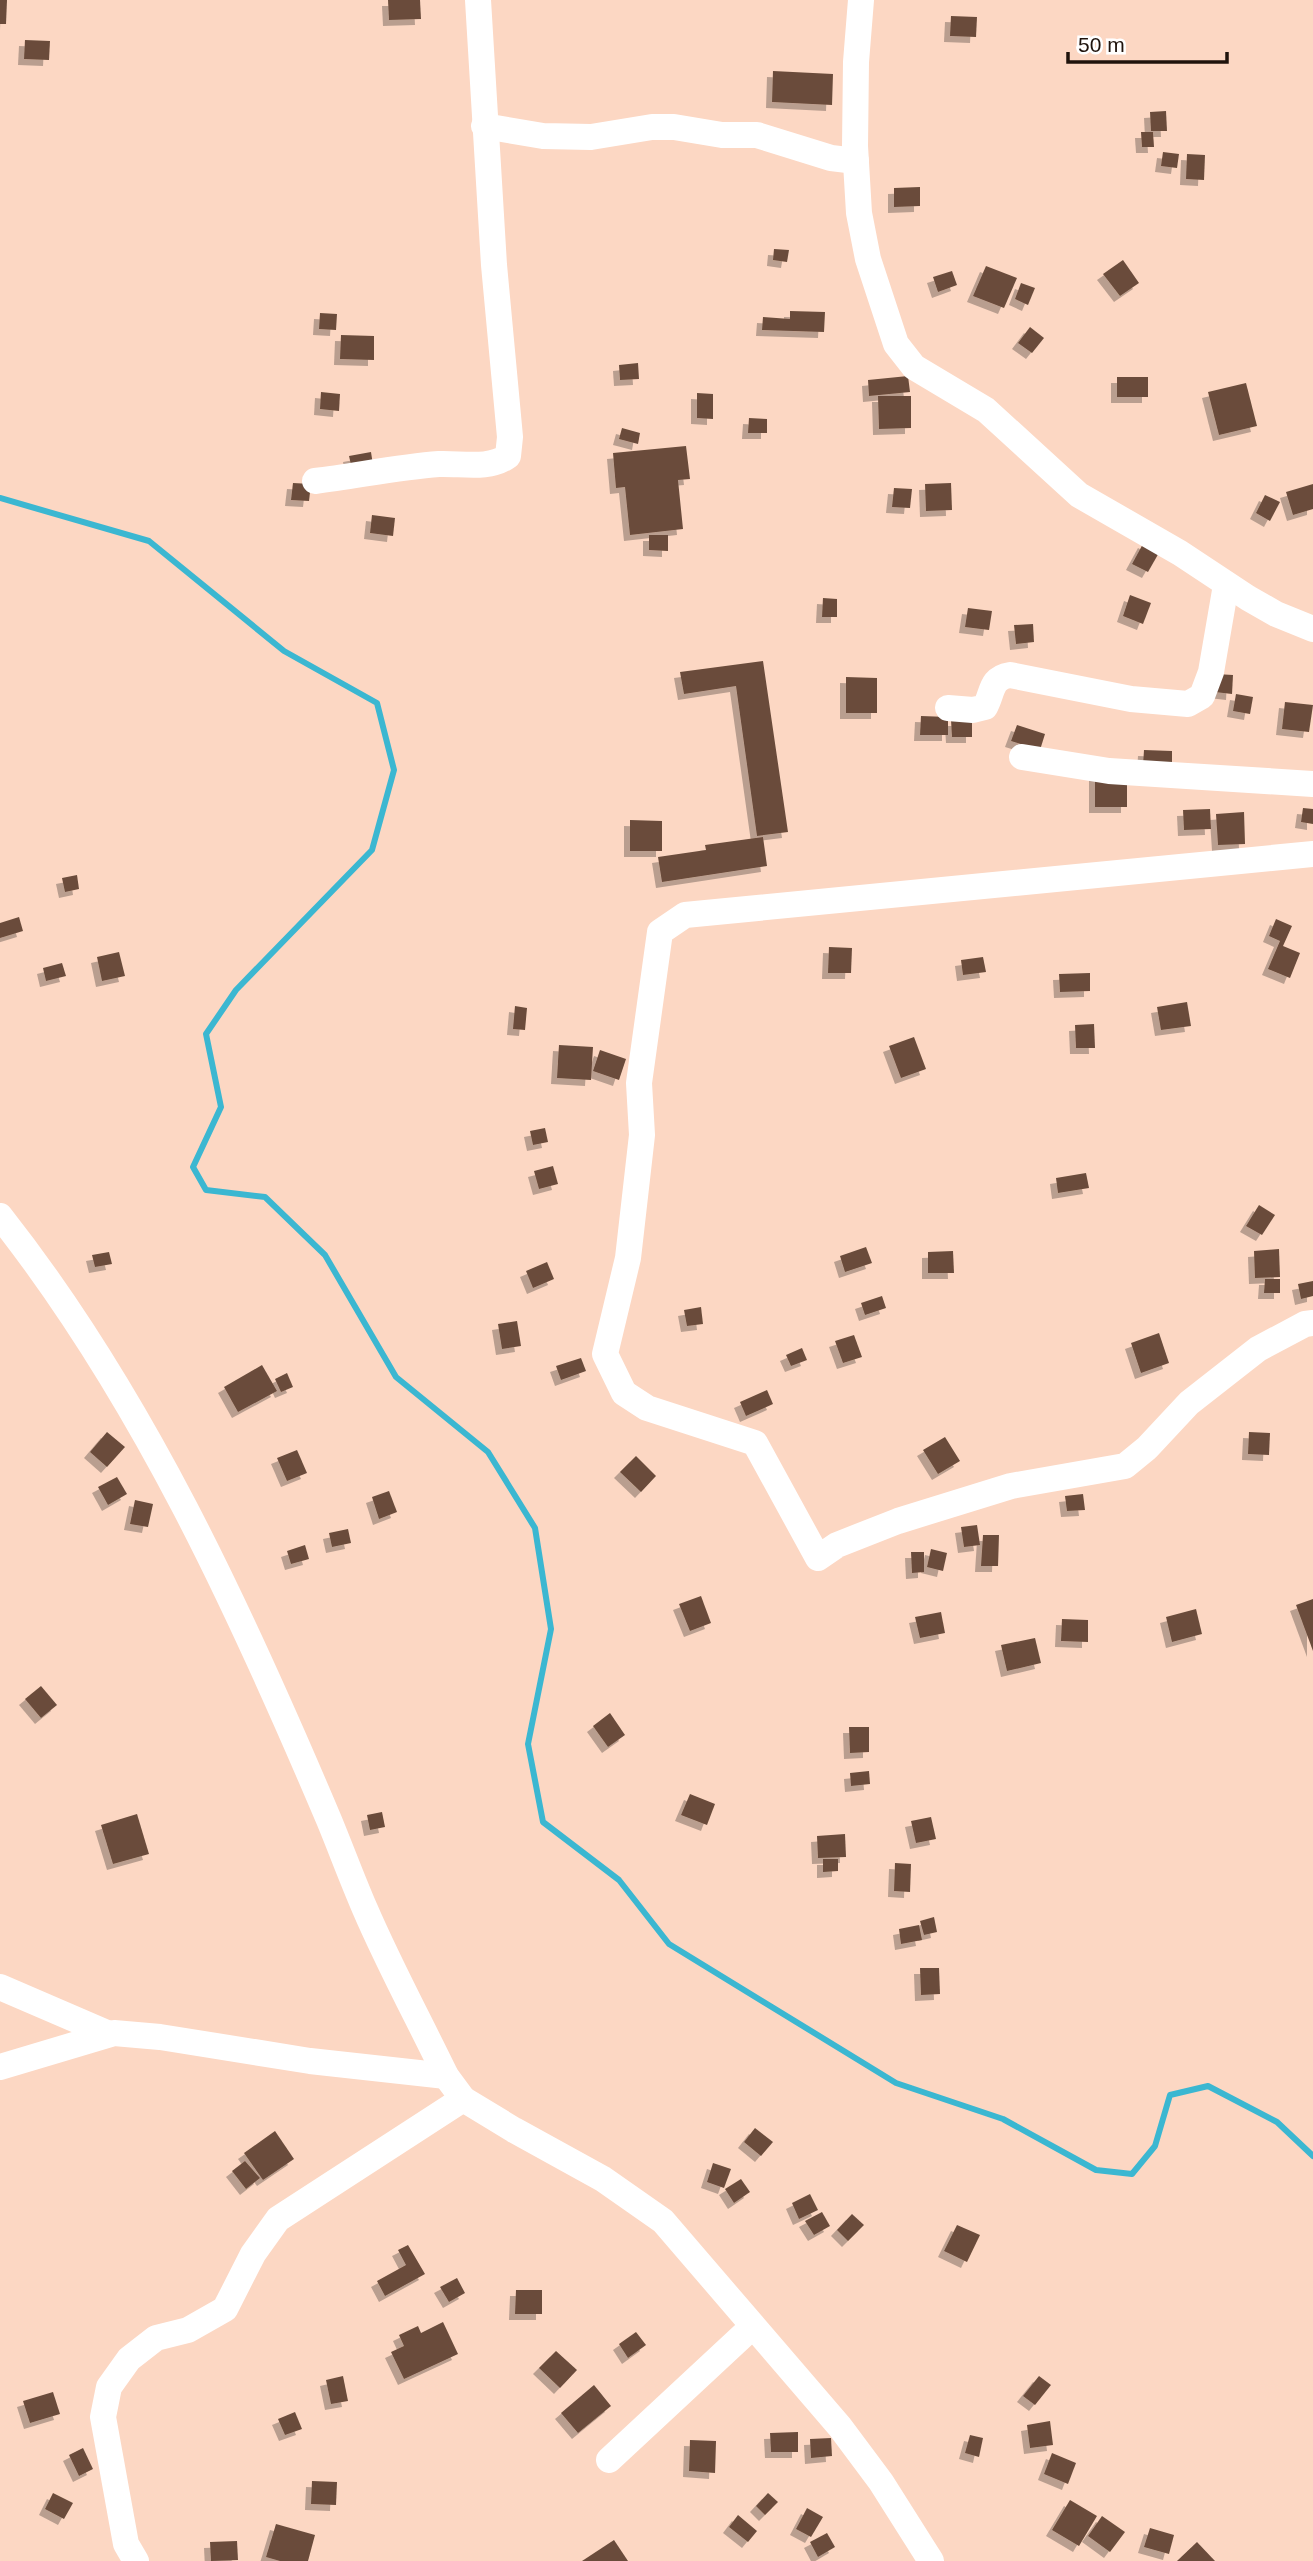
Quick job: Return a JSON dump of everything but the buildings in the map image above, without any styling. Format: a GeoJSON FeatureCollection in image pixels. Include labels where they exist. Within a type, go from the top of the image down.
{"type":"FeatureCollection","features":[{"type":"Feature","properties":{"kind":"street"},"geometry":{"type":"LineString","coordinates":[[315,481],[439,464],[485,465],[508,456],[510,437],[484,126],[478,0]]}},
{"type":"Feature","properties":{"kind":"street"},"geometry":{"type":"LineString","coordinates":[[861,0],[856,62],[859,213],[868,259],[896,344],[914,367],[986,410],[1079,495],[1180,553],[1226,585],[1276,614],[1313,629]]}},
{"type":"Feature","properties":{"kind":"street"},"geometry":{"type":"LineString","coordinates":[[484,126],[543,136],[591,137],[652,127],[674,127],[722,135],[757,135],[831,158],[856,161]]}},
{"type":"Feature","properties":{"kind":"street"},"geometry":{"type":"LineString","coordinates":[[948,708],[973,710],[985,707],[992,685],[1000,677],[1010,675],[1131,699],[1188,704],[1202,696],[1211,673],[1226,585]]}},
{"type":"Feature","properties":{"kind":"street"},"geometry":{"type":"LineString","coordinates":[[1022,757],[1109,771],[1313,784]]}},
{"type":"Feature","properties":{"kind":"street"},"geometry":{"type":"LineString","coordinates":[[1313,855],[685,915],[660,932],[639,1083],[642,1135],[628,1258],[606,1354],[624,1393],[647,1408],[755,1443],[817,1558],[837,1545],[898,1521],[1011,1486],[1125,1466],[1147,1448],[1188,1403],[1258,1349],[1313,1323]]}},
{"type":"Feature","properties":{"kind":"street"},"geometry":{"type":"LineString","coordinates":[[0,1216],[44,1272],[135,1416],[206,1551],[285,1719],[365,1910],[446,2076],[463,2099],[603,2179],[663,2221],[841,2427],[881,2482],[931,2561]]}},
{"type":"Feature","properties":{"kind":"street"},"geometry":{"type":"LineString","coordinates":[[0,1987],[109,2034],[160,2037],[310,2061],[446,2076]]}},
{"type":"Feature","properties":{"kind":"street"},"geometry":{"type":"LineString","coordinates":[[0,2067],[109,2034]]}},
{"type":"Feature","properties":{"kind":"street"},"geometry":{"type":"LineString","coordinates":[[136,2561],[126,2544],[103,2417],[109,2387],[129,2359],[156,2338],[188,2330],[225,2309],[253,2254],[278,2219],[463,2099]]}},
{"type":"Feature","properties":{"kind":"street"},"geometry":{"type":"LineString","coordinates":[[609,2460],[752,2327]]}},
{"type":"Feature","properties":{"kind":"waterway"},"geometry":{"type":"LineString","coordinates":[[0,498],[149,541],[284,651],[377,703],[394,770],[372,850],[236,990],[206,1034],[221,1107],[193,1167],[206,1190],[265,1197],[325,1255],[396,1377],[488,1452],[535,1528],[551,1629],[528,1744],[543,1822],[619,1880],[669,1944],[896,2083],[1003,2119],[1096,2170],[1132,2174],[1155,2146],[1170,2095],[1208,2086],[1277,2122],[1313,2156]]}}]}
